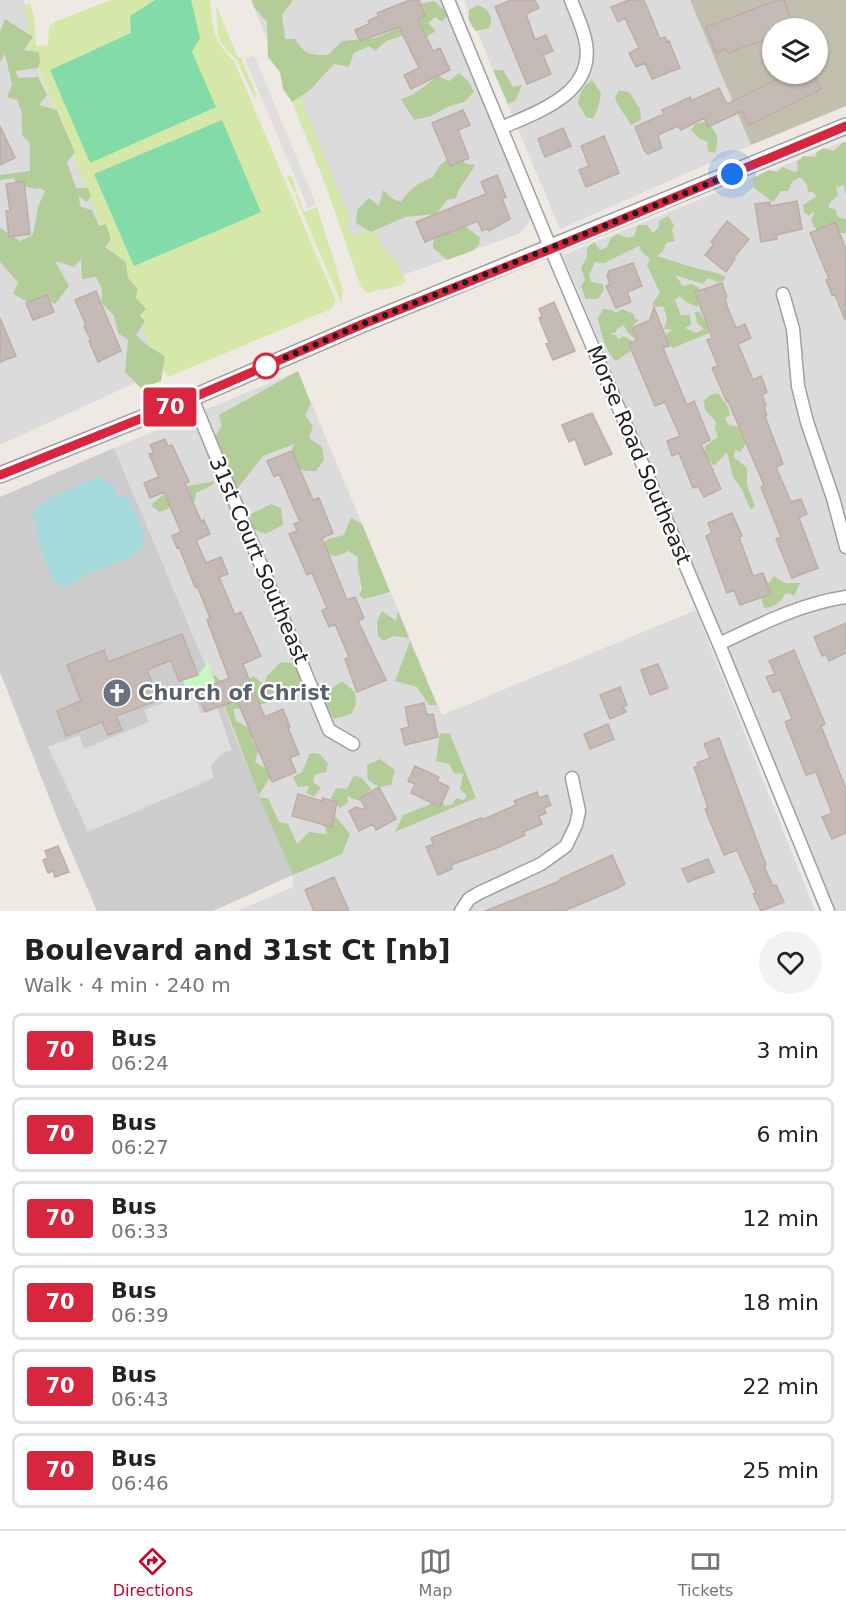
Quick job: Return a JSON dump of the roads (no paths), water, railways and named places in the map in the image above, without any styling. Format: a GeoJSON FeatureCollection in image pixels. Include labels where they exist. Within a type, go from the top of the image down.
{"type":"FeatureCollection","features":[{"type":"Feature","properties":{"kind":"street","name":"Morse Road Southeast"},"geometry":{"type":"LineString","coordinates":[[448,0],[719,644],[828,911]]}},
{"type":"Feature","properties":{"kind":"street"},"geometry":{"type":"LineString","coordinates":[[501,128],[553,105],[577,83],[585,66],[586,45],[571,0]]}},
{"type":"Feature","properties":{"kind":"street"},"geometry":{"type":"LineString","coordinates":[[0,475],[192,398],[363,324],[551,249],[846,126]]}},
{"type":"Feature","properties":{"kind":"street"},"geometry":{"type":"LineString","coordinates":[[783,294],[793,329],[798,386],[846,547]]}},
{"type":"Feature","properties":{"kind":"street","name":"31st Court Southeast"},"geometry":{"type":"LineString","coordinates":[[192,398],[329,730],[353,744]]}},
{"type":"Feature","properties":{"kind":"street"},"geometry":{"type":"LineString","coordinates":[[719,644],[791,610],[820,601],[846,597]]}},
{"type":"Feature","properties":{"kind":"street"},"geometry":{"type":"LineString","coordinates":[[461,911],[469,899],[541,864],[566,846],[576,825],[579,811],[572,778]]}},
{"type":"Feature","properties":{"kind":"water"},"geometry":{"type":"Polygon","coordinates":[[[99,476],[113,486],[118,496],[128,497],[143,530],[143,546],[126,559],[92,572],[67,586],[55,583],[41,548],[33,511],[50,498],[99,476]]]}},
{"type":"Feature","properties":{"kind":"place","name":"Church of Christ"},"geometry":{"type":"Point","coordinates":[117,693]}}]}
